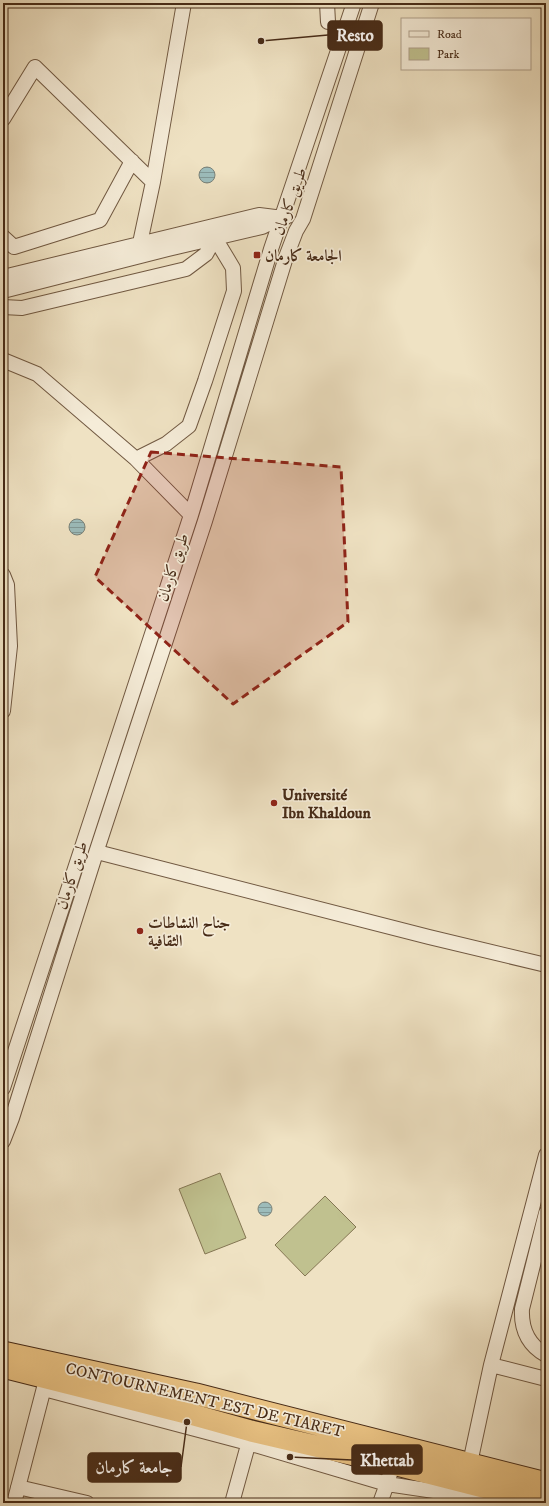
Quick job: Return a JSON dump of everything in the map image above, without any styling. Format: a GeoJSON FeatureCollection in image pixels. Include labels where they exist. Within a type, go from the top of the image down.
{"type":"FeatureCollection","features":[{"type":"Feature","properties":{"kind":"highway","name":"CONTOURNEMENT EST DE TIARET"},"geometry":{"type":"LineString","coordinates":[[3,1352],[196,1394],[546,1483]]}},
{"type":"Feature","properties":{"kind":"highway","name":"CONTOURNEMENT EST DE TIARET"},"geometry":{"type":"LineString","coordinates":[[3,1367],[45,1383],[190,1414],[250,1437],[393,1464],[546,1503]]}},
{"type":"Feature","properties":{"kind":"street"},"geometry":{"type":"LineString","coordinates":[[140,243],[153,182],[184,3]]}},
{"type":"Feature","properties":{"kind":"street"},"geometry":{"type":"LineString","coordinates":[[327,3],[328,22]]}},
{"type":"Feature","properties":{"kind":"street","name":"طريق كارمان"},"geometry":{"type":"LineString","coordinates":[[3,1088],[191,515],[282,217],[354,3]]}},
{"type":"Feature","properties":{"kind":"street","name":"طريق كارمان"},"geometry":{"type":"LineString","coordinates":[[3,1141],[12,1118],[205,521],[286,257],[300,225],[372,3]]}},
{"type":"Feature","properties":{"kind":"street"},"geometry":{"type":"LineString","coordinates":[[3,119],[35,67],[153,182]]}},
{"type":"Feature","properties":{"kind":"street"},"geometry":{"type":"LineString","coordinates":[[3,237],[14,247],[100,220],[132,161]]}},
{"type":"Feature","properties":{"kind":"street"},"geometry":{"type":"LineString","coordinates":[[3,277],[259,215],[282,217],[300,225]]}},
{"type":"Feature","properties":{"kind":"street"},"geometry":{"type":"LineString","coordinates":[[3,291],[168,249],[262,228],[282,217]]}},
{"type":"Feature","properties":{"kind":"street"},"geometry":{"type":"LineString","coordinates":[[3,307],[22,308],[186,270],[206,254],[215,238]]}},
{"type":"Feature","properties":{"kind":"street"},"geometry":{"type":"LineString","coordinates":[[136,459],[166,444],[188,426],[205,381],[234,291],[233,268],[215,238]]}},
{"type":"Feature","properties":{"kind":"street"},"geometry":{"type":"LineString","coordinates":[[3,360],[37,374],[136,459],[191,515]]}},
{"type":"Feature","properties":{"kind":"street"},"geometry":{"type":"LineString","coordinates":[[3,575],[7,586],[10,646],[6,661],[3,711]]}},
{"type":"Feature","properties":{"kind":"street"},"geometry":{"type":"LineString","coordinates":[[97,852],[421,935],[546,965]]}},
{"type":"Feature","properties":{"kind":"street"},"geometry":{"type":"LineString","coordinates":[[470,1463],[491,1365],[546,1155]]}},
{"type":"Feature","properties":{"kind":"street"},"geometry":{"type":"LineString","coordinates":[[546,1213],[521,1317],[524,1332],[528,1339],[539,1351],[546,1355]]}},
{"type":"Feature","properties":{"kind":"street"},"geometry":{"type":"LineString","coordinates":[[491,1365],[546,1378]]}},
{"type":"Feature","properties":{"kind":"street"},"geometry":{"type":"LineString","coordinates":[[14,1503],[45,1383]]}},
{"type":"Feature","properties":{"kind":"street"},"geometry":{"type":"LineString","coordinates":[[232,1503],[250,1437],[388,1484],[507,1503]]}},
{"type":"Feature","properties":{"kind":"street"},"geometry":{"type":"LineString","coordinates":[[380,1503],[388,1484],[393,1464]]}},
{"type":"Feature","properties":{"kind":"street"},"geometry":{"type":"LineString","coordinates":[[18,1487],[87,1503]]}},
{"type":"Feature","properties":{"kind":"highlighted area"},"geometry":{"type":"Polygon","coordinates":[[[151,452],[341,467],[348,622],[233,704],[95,577],[151,452]]]}},
{"type":"Feature","properties":{"kind":"green space"},"geometry":{"type":"Polygon","coordinates":[[[220,1173],[246,1238],[205,1254],[179,1189],[220,1173]]]}},
{"type":"Feature","properties":{"kind":"green space"},"geometry":{"type":"Polygon","coordinates":[[[325,1196],[356,1227],[305,1276],[275,1245],[325,1196]]]}},
{"type":"Feature","properties":{"kind":"water"},"geometry":{"type":"Polygon","coordinates":[[[204,167],[210,167],[215,172],[213,181],[210,183],[204,183],[199,178],[199,172],[204,167]]]}},
{"type":"Feature","properties":{"kind":"water"},"geometry":{"type":"Polygon","coordinates":[[[74,519],[80,519],[85,524],[83,533],[80,535],[74,535],[69,530],[69,524],[74,519]]]}},
{"type":"Feature","properties":{"kind":"water"},"geometry":{"type":"Polygon","coordinates":[[[265,1202],[270,1204],[272,1209],[270,1214],[265,1216],[260,1214],[258,1209],[260,1204],[265,1202]]]}},
{"type":"Feature","properties":{"kind":"place","name":"Resto"},"geometry":{"type":"Point","coordinates":[261,41]}},
{"type":"Feature","properties":{"kind":"place","name":"الجامعة كارمان"},"geometry":{"type":"Point","coordinates":[257,255]}},
{"type":"Feature","properties":{"kind":"place","name":"Université Ibn Khaldoun"},"geometry":{"type":"Point","coordinates":[274,803]}},
{"type":"Feature","properties":{"kind":"place","name":"جناح النشاطات الثقافية"},"geometry":{"type":"Point","coordinates":[140,931]}},
{"type":"Feature","properties":{"kind":"place","name":"جامعة كارمان"},"geometry":{"type":"Point","coordinates":[187,1422]}},
{"type":"Feature","properties":{"kind":"place","name":"Khettab"},"geometry":{"type":"Point","coordinates":[290,1457]}}]}
